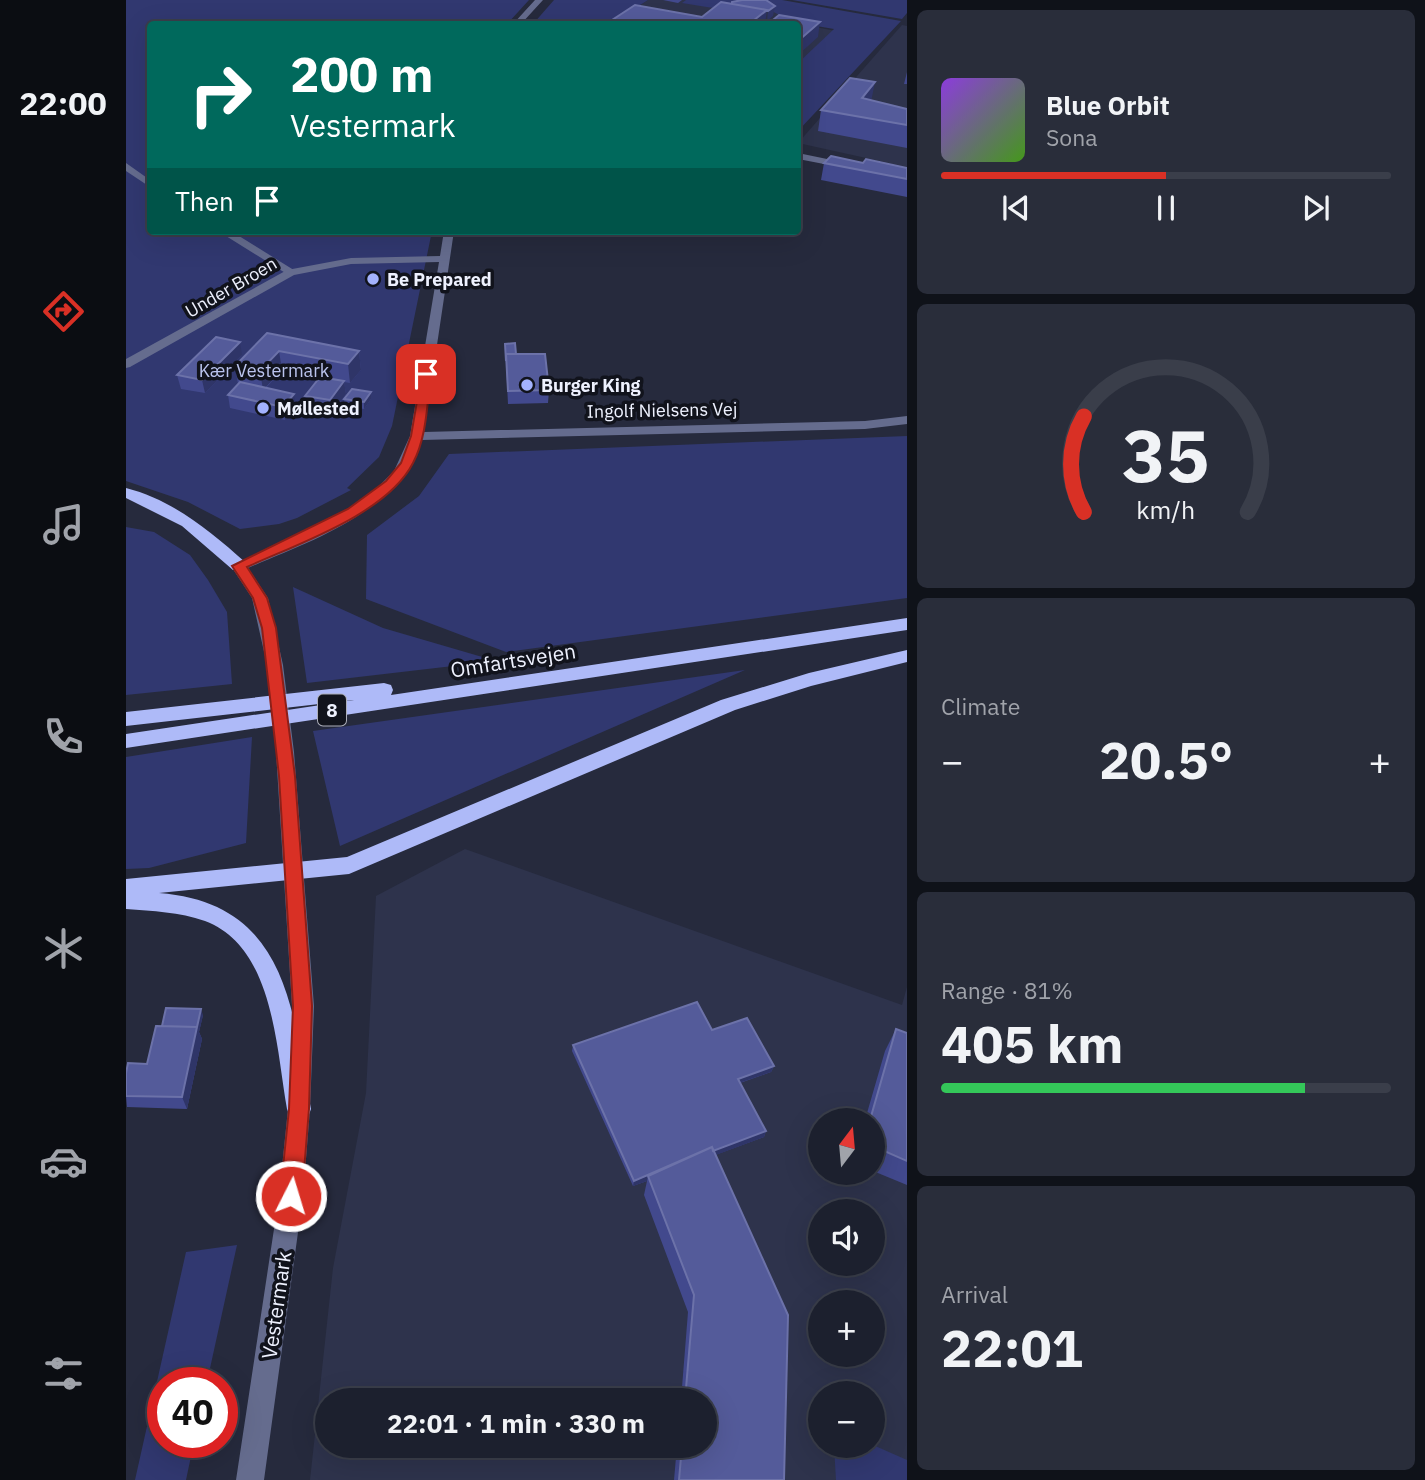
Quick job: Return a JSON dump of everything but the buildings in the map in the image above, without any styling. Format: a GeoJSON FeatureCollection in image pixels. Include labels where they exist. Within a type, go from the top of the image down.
{"type":"FeatureCollection","features":[{"type":"Feature","properties":{"kind":"highway"},"geometry":{"type":"LineString","coordinates":[[126,493],[154,503],[192,523],[239,566]]}},
{"type":"Feature","properties":{"kind":"highway","name":"Omfartsvejen"},"geometry":{"type":"LineString","coordinates":[[126,741],[907,624]]}},
{"type":"Feature","properties":{"kind":"highway"},"geometry":{"type":"LineString","coordinates":[[126,888],[349,865],[728,705],[809,680],[907,656]]}},
{"type":"Feature","properties":{"kind":"highway"},"geometry":{"type":"LineString","coordinates":[[126,719],[333,694],[538,679]]}},
{"type":"Feature","properties":{"kind":"highway"},"geometry":{"type":"LineString","coordinates":[[126,900],[155,900],[195,907],[234,925],[252,943],[269,968],[299,1109]]}},
{"type":"Feature","properties":{"kind":"street"},"geometry":{"type":"LineString","coordinates":[[520,21],[539,0]]}},
{"type":"Feature","properties":{"kind":"street"},"geometry":{"type":"LineString","coordinates":[[801,157],[824,161]]}},
{"type":"Feature","properties":{"kind":"street"},"geometry":{"type":"LineString","coordinates":[[126,166],[147,182]]}},
{"type":"Feature","properties":{"kind":"street"},"geometry":{"type":"LineString","coordinates":[[230,235],[291,272]]}},
{"type":"Feature","properties":{"kind":"street"},"geometry":{"type":"LineString","coordinates":[[239,566],[353,512],[381,491],[407,463],[417,436],[448,235]]}},
{"type":"Feature","properties":{"kind":"street","name":"Under Broen"},"geometry":{"type":"LineString","coordinates":[[126,364],[291,272],[351,261],[444,259]]}},
{"type":"Feature","properties":{"kind":"street","name":"Ingolf Nielsens Vej"},"geometry":{"type":"LineString","coordinates":[[417,436],[865,425],[907,420]]}},
{"type":"Feature","properties":{"kind":"street","name":"Vestermark"},"geometry":{"type":"LineString","coordinates":[[239,566],[260,598],[275,665],[295,872],[303,1006],[299,1109],[281,1276],[250,1480]]}},
{"type":"Feature","properties":{"kind":"shaded area"},"geometry":{"type":"Polygon","coordinates":[[[648,0],[690,0],[783,11],[773,19],[784,21],[616,21],[648,0]]]}},
{"type":"Feature","properties":{"kind":"shaded area"},"geometry":{"type":"Polygon","coordinates":[[[801,24],[836,31],[801,61],[801,24]]]}},
{"type":"Feature","properties":{"kind":"shaded area"},"geometry":{"type":"Polygon","coordinates":[[[902,25],[907,26],[907,167],[801,144],[801,140],[902,25]]]}},
{"type":"Feature","properties":{"kind":"shaded area"},"geometry":{"type":"Polygon","coordinates":[[[465,849],[902,1005],[907,987],[907,1480],[310,1480],[315,1434],[315,1458],[717,1458],[717,1388],[320,1388],[333,1268],[366,1093],[376,896],[465,849]]]}},
{"type":"Feature","properties":{"kind":"green space","name":"Kær Vestermark"},"geometry":{"type":"Polygon","coordinates":[[[126,0],[529,0],[510,21],[147,21],[147,235],[431,235],[392,426],[379,457],[347,488],[351,490],[297,518],[279,524],[240,529],[188,502],[126,481],[126,0]]]}},
{"type":"Feature","properties":{"kind":"green space"},"geometry":{"type":"Polygon","coordinates":[[[554,0],[648,0],[616,21],[536,21],[554,0]]]}},
{"type":"Feature","properties":{"kind":"green space"},"geometry":{"type":"Polygon","coordinates":[[[686,0],[782,0],[901,21],[801,128],[801,60],[834,29],[801,23],[801,21],[775,19],[781,16],[770,10],[713,8],[682,3],[686,0]]]}},
{"type":"Feature","properties":{"kind":"green space"},"geometry":{"type":"Polygon","coordinates":[[[792,0],[907,0],[907,13],[902,19],[792,0]]]}},
{"type":"Feature","properties":{"kind":"green space"},"geometry":{"type":"Polygon","coordinates":[[[907,436],[907,598],[506,652],[366,599],[367,535],[419,496],[449,454],[907,436]]]}},
{"type":"Feature","properties":{"kind":"green space"},"geometry":{"type":"Polygon","coordinates":[[[126,527],[154,532],[190,555],[208,580],[227,612],[232,684],[126,695],[126,527]]]}},
{"type":"Feature","properties":{"kind":"green space"},"geometry":{"type":"Polygon","coordinates":[[[293,587],[383,628],[496,661],[307,683],[293,587]]]}},
{"type":"Feature","properties":{"kind":"green space"},"geometry":{"type":"Polygon","coordinates":[[[745,670],[340,846],[313,731],[745,670]]]}},
{"type":"Feature","properties":{"kind":"green space"},"geometry":{"type":"Polygon","coordinates":[[[252,737],[246,843],[149,868],[126,869],[126,757],[252,737]]]}},
{"type":"Feature","properties":{"kind":"green space"},"geometry":{"type":"Polygon","coordinates":[[[237,1245],[210,1367],[160,1367],[186,1252],[237,1245]]]}},
{"type":"Feature","properties":{"kind":"green space"},"geometry":{"type":"Polygon","coordinates":[[[147,1426],[147,1458],[191,1458],[186,1480],[135,1480],[147,1426]]]}},
{"type":"Feature","properties":{"kind":"green space"},"geometry":{"type":"Polygon","coordinates":[[[885,1450],[907,1460],[907,1480],[836,1480],[835,1458],[885,1458],[885,1450]]]}},
{"type":"Feature","properties":{"kind":"place","name":"Be Prepared"},"geometry":{"type":"Point","coordinates":[373,279]}},
{"type":"Feature","properties":{"kind":"place","name":"Burger King"},"geometry":{"type":"Point","coordinates":[527,385]}},
{"type":"Feature","properties":{"kind":"place","name":"Møllested"},"geometry":{"type":"Point","coordinates":[263,408]}},
{"type":"Feature","properties":{"kind":"route"},"geometry":{"type":"LineString","coordinates":[[291,1196],[299,1109],[303,1006],[295,872],[287,776],[269,628],[260,598],[239,566],[353,512],[391,484],[407,463],[417,436],[426,374]]}}]}
